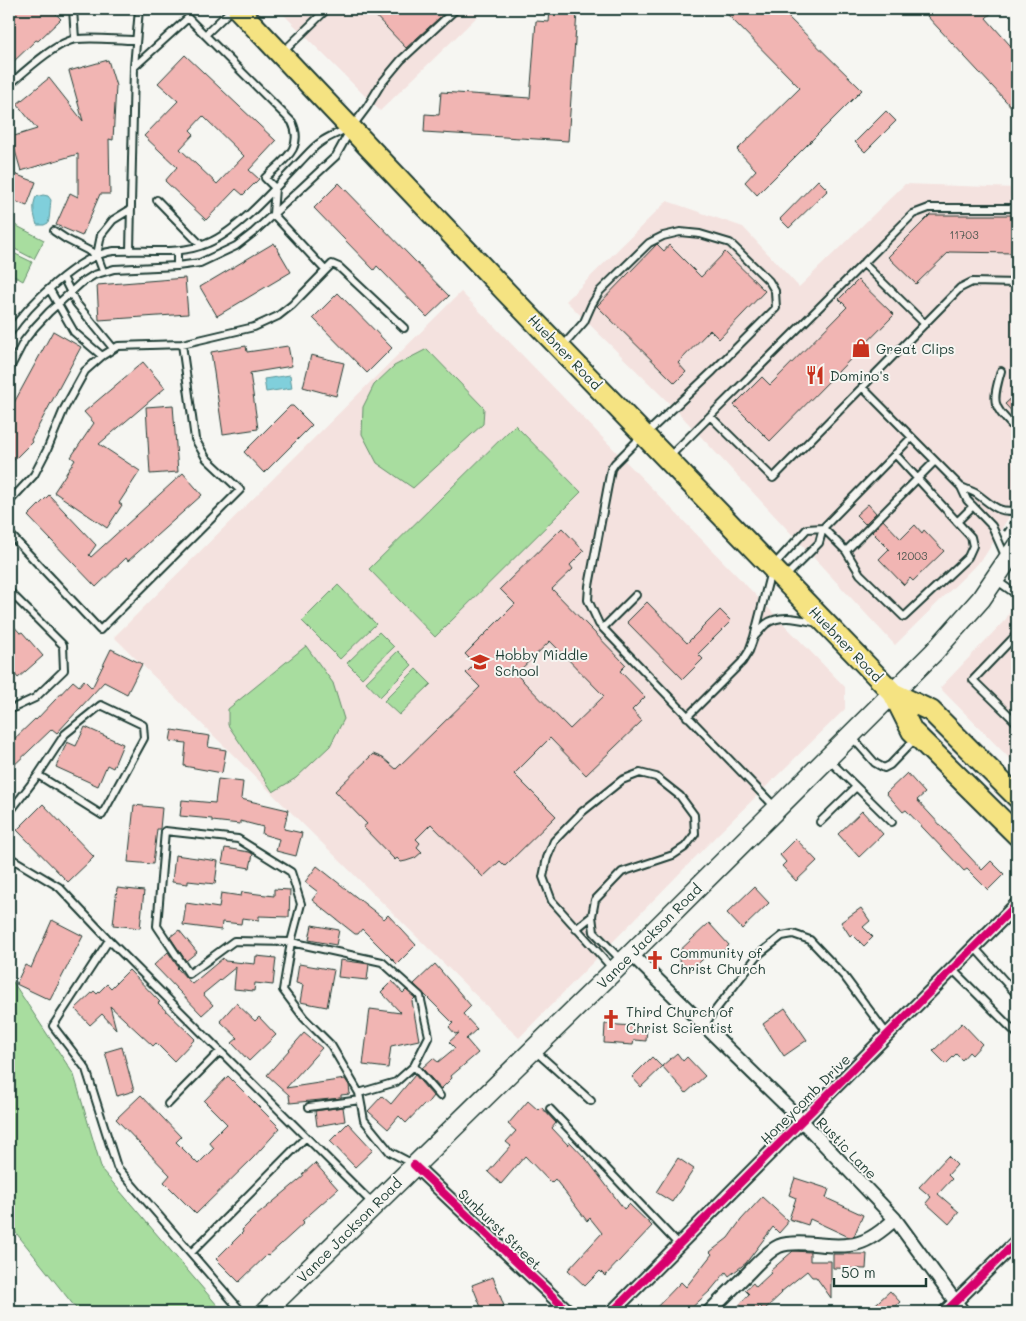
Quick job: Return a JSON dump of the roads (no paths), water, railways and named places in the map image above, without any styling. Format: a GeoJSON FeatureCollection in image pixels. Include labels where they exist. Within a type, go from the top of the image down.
{"type":"FeatureCollection","features":[{"type":"Feature","properties":{"kind":"main road","name":"Huebner Road"},"geometry":{"type":"LineString","coordinates":[[238,9],[560,348],[893,693],[912,731],[1017,835]]}},
{"type":"Feature","properties":{"kind":"main road","name":"Vance Jackson Road"},"geometry":{"type":"LineString","coordinates":[[265,1312],[623,962],[955,631],[981,599],[1017,546]]}},
{"type":"Feature","properties":{"kind":"main road","name":"Huebner Road"},"geometry":{"type":"LineString","coordinates":[[893,693],[931,711],[1017,796]]}},
{"type":"Feature","properties":{"kind":"street","name":"Honeycomb Drive"},"geometry":{"type":"LineString","coordinates":[[612,1312],[1017,904]]}},
{"type":"Feature","properties":{"kind":"street","name":"Rustic Lane"},"geometry":{"type":"LineString","coordinates":[[623,962],[704,1025],[801,1120],[895,1219],[959,1307]]}},
{"type":"Feature","properties":{"kind":"street","name":"Sunburst Street"},"geometry":{"type":"LineString","coordinates":[[414,1165],[569,1312]]}},
{"type":"Feature","properties":{"kind":"street"},"geometry":{"type":"LineString","coordinates":[[709,1312],[764,1257],[778,1246],[806,1243],[835,1246],[867,1241],[895,1219]]}},
{"type":"Feature","properties":{"kind":"street"},"geometry":{"type":"LineString","coordinates":[[945,1312],[959,1307],[1017,1241]]}},
{"type":"Feature","properties":{"kind":"lane"},"geometry":{"type":"LineString","coordinates":[[73,9],[75,39]]}},
{"type":"Feature","properties":{"kind":"lane"},"geometry":{"type":"LineString","coordinates":[[130,251],[134,67],[139,9]]}},
{"type":"Feature","properties":{"kind":"lane"},"geometry":{"type":"LineString","coordinates":[[205,35],[232,9]]}},
{"type":"Feature","properties":{"kind":"lane"},"geometry":{"type":"LineString","coordinates":[[281,54],[327,9]]}},
{"type":"Feature","properties":{"kind":"lane"},"geometry":{"type":"LineString","coordinates":[[9,370],[24,341],[48,312],[81,283],[103,271],[114,269],[200,263],[236,246],[336,156],[380,84],[401,60],[456,9]]}},
{"type":"Feature","properties":{"kind":"lane"},"geometry":{"type":"LineString","coordinates":[[134,67],[188,18],[292,122],[296,131],[294,149],[265,178],[275,188],[273,214],[325,270]]}},
{"type":"Feature","properties":{"kind":"lane"},"geometry":{"type":"LineString","coordinates":[[9,85],[32,65],[61,45],[75,39],[136,40]]}},
{"type":"Feature","properties":{"kind":"lane"},"geometry":{"type":"LineString","coordinates":[[9,334],[27,310],[85,260],[112,251],[177,251],[201,245],[221,236],[240,221],[321,142],[352,127]]}},
{"type":"Feature","properties":{"kind":"lane"},"geometry":{"type":"LineString","coordinates":[[157,200],[201,245]]}},
{"type":"Feature","properties":{"kind":"lane"},"geometry":{"type":"LineString","coordinates":[[667,459],[913,214],[929,208],[1017,208]]}},
{"type":"Feature","properties":{"kind":"lane"},"geometry":{"type":"LineString","coordinates":[[103,271],[97,255],[101,235],[113,220],[130,209]]}},
{"type":"Feature","properties":{"kind":"lane"},"geometry":{"type":"LineString","coordinates":[[54,231],[66,240],[97,255]]}},
{"type":"Feature","properties":{"kind":"lane"},"geometry":{"type":"LineString","coordinates":[[560,348],[584,322],[600,291],[649,243],[663,236],[680,232],[700,234],[730,243],[769,281],[775,291],[776,308],[713,371],[615,463],[609,478],[588,600],[598,624],[776,809]]}},
{"type":"Feature","properties":{"kind":"lane"},"geometry":{"type":"LineString","coordinates":[[177,251],[177,266]]}},
{"type":"Feature","properties":{"kind":"lane"},"geometry":{"type":"LineString","coordinates":[[864,263],[925,324]]}},
{"type":"Feature","properties":{"kind":"lane"},"geometry":{"type":"LineString","coordinates":[[9,502],[34,476],[64,408],[85,371],[113,348],[131,344],[182,344],[254,327],[278,316],[292,305],[332,264],[339,266],[404,328]]}},
{"type":"Feature","properties":{"kind":"lane"},"geometry":{"type":"LineString","coordinates":[[63,277],[84,314],[113,348]]}},
{"type":"Feature","properties":{"kind":"lane"},"geometry":{"type":"LineString","coordinates":[[710,416],[773,478],[960,288],[972,282],[1017,283]]}},
{"type":"Feature","properties":{"kind":"lane"},"geometry":{"type":"LineString","coordinates":[[50,290],[74,332],[102,356]]}},
{"type":"Feature","properties":{"kind":"lane"},"geometry":{"type":"LineString","coordinates":[[9,533],[100,630],[240,490],[206,458],[195,439],[182,344]]}},
{"type":"Feature","properties":{"kind":"lane"},"geometry":{"type":"LineString","coordinates":[[1001,371],[996,389],[995,404],[1000,413],[1017,431]]}},
{"type":"Feature","properties":{"kind":"lane"},"geometry":{"type":"LineString","coordinates":[[862,387],[961,487],[968,500],[992,526],[1007,562]]}},
{"type":"Feature","properties":{"kind":"lane"},"geometry":{"type":"LineString","coordinates":[[777,573],[819,543],[823,528],[911,438]]}},
{"type":"Feature","properties":{"kind":"lane"},"geometry":{"type":"LineString","coordinates":[[688,716],[742,662],[749,651],[777,573],[808,529],[823,528],[846,551],[860,574],[904,617],[968,557],[973,546],[971,537],[895,454]]}},
{"type":"Feature","properties":{"kind":"lane"},"geometry":{"type":"LineString","coordinates":[[846,551],[936,461]]}},
{"type":"Feature","properties":{"kind":"lane"},"geometry":{"type":"LineString","coordinates":[[961,487],[975,493],[996,509],[1016,513]]}},
{"type":"Feature","properties":{"kind":"lane"},"geometry":{"type":"LineString","coordinates":[[958,522],[973,506]]}},
{"type":"Feature","properties":{"kind":"lane"},"geometry":{"type":"LineString","coordinates":[[995,579],[1017,595]]}},
{"type":"Feature","properties":{"kind":"lane"},"geometry":{"type":"LineString","coordinates":[[9,591],[64,645],[64,670],[35,698],[9,710]]}},
{"type":"Feature","properties":{"kind":"lane"},"geometry":{"type":"LineString","coordinates":[[603,628],[636,595]]}},
{"type":"Feature","properties":{"kind":"lane"},"geometry":{"type":"LineString","coordinates":[[754,637],[766,624],[778,618],[827,624]]}},
{"type":"Feature","properties":{"kind":"lane"},"geometry":{"type":"LineString","coordinates":[[1017,634],[974,680],[1017,723]]}},
{"type":"Feature","properties":{"kind":"lane"},"geometry":{"type":"LineString","coordinates":[[9,813],[38,775],[65,734],[101,705],[143,725],[144,738],[102,815],[38,775]]}},
{"type":"Feature","properties":{"kind":"lane"},"geometry":{"type":"LineString","coordinates":[[850,735],[875,763],[884,768],[890,765],[918,736]]}},
{"type":"Feature","properties":{"kind":"lane"},"geometry":{"type":"LineString","coordinates":[[827,758],[892,822]]}},
{"type":"Feature","properties":{"kind":"lane"},"geometry":{"type":"LineString","coordinates":[[640,773],[656,777],[680,796],[694,815],[695,834],[685,847],[673,855],[622,872],[595,900],[592,916],[594,932],[623,962],[576,929],[552,901],[543,877],[547,858],[554,841],[582,812],[622,780],[640,773]]}},
{"type":"Feature","properties":{"kind":"lane"},"geometry":{"type":"LineString","coordinates":[[820,822],[856,787]]}},
{"type":"Feature","properties":{"kind":"lane"},"geometry":{"type":"LineString","coordinates":[[309,1107],[359,1096],[396,1082],[414,1066],[429,1036],[420,996],[382,962],[291,942],[234,942],[189,974],[157,926],[165,831],[238,839],[291,872],[302,904],[291,942],[283,990],[304,1018],[331,1045],[359,1096],[364,1120],[390,1152],[414,1165]]}},
{"type":"Feature","properties":{"kind":"lane"},"geometry":{"type":"LineString","coordinates":[[9,857],[59,888],[374,1205]]}},
{"type":"Feature","properties":{"kind":"lane"},"geometry":{"type":"LineString","coordinates":[[576,929],[592,916]]}},
{"type":"Feature","properties":{"kind":"lane"},"geometry":{"type":"LineString","coordinates":[[704,1025],[758,955],[782,936],[793,934],[810,940],[844,976],[887,1034]]}},
{"type":"Feature","properties":{"kind":"lane"},"geometry":{"type":"LineString","coordinates":[[109,940],[53,1026],[86,1069],[116,1167],[242,1312]]}},
{"type":"Feature","properties":{"kind":"lane"},"geometry":{"type":"LineString","coordinates":[[974,947],[1017,995]]}},
{"type":"Feature","properties":{"kind":"lane"},"geometry":{"type":"LineString","coordinates":[[952,969],[1017,1034]]}},
{"type":"Feature","properties":{"kind":"lane"},"geometry":{"type":"LineString","coordinates":[[533,1049],[591,1100]]}},
{"type":"Feature","properties":{"kind":"lane"},"geometry":{"type":"LineString","coordinates":[[168,1104],[220,1051]]}},
{"type":"Feature","properties":{"kind":"lane"},"geometry":{"type":"LineString","coordinates":[[414,1066],[440,1096]]}},
{"type":"Feature","properties":{"kind":"lane"},"geometry":{"type":"LineString","coordinates":[[550,1109],[678,1244]]}},
{"type":"Feature","properties":{"kind":"lane"},"geometry":{"type":"LineString","coordinates":[[191,1253],[306,1137]]}},
{"type":"Feature","properties":{"kind":"water"},"geometry":{"type":"Polygon","coordinates":[[[48,196],[51,200],[49,221],[44,225],[37,225],[34,203],[36,197],[48,196]]]}},
{"type":"Feature","properties":{"kind":"water"},"geometry":{"type":"Polygon","coordinates":[[[290,375],[292,388],[266,392],[264,379],[290,375]]]}},
{"type":"Feature","properties":{"kind":"place","name":"Great Clips"},"geometry":{"type":"Point","coordinates":[861,348]}},
{"type":"Feature","properties":{"kind":"place","name":"Domino's"},"geometry":{"type":"Point","coordinates":[815,375]}},
{"type":"Feature","properties":{"kind":"place","name":"Hobby Middle School"},"geometry":{"type":"Point","coordinates":[480,662]}},
{"type":"Feature","properties":{"kind":"place","name":"Community of Christ Church"},"geometry":{"type":"Point","coordinates":[655,960]}},
{"type":"Feature","properties":{"kind":"place","name":"Third Church of Christ Scientist"},"geometry":{"type":"Point","coordinates":[611,1019]}}]}
